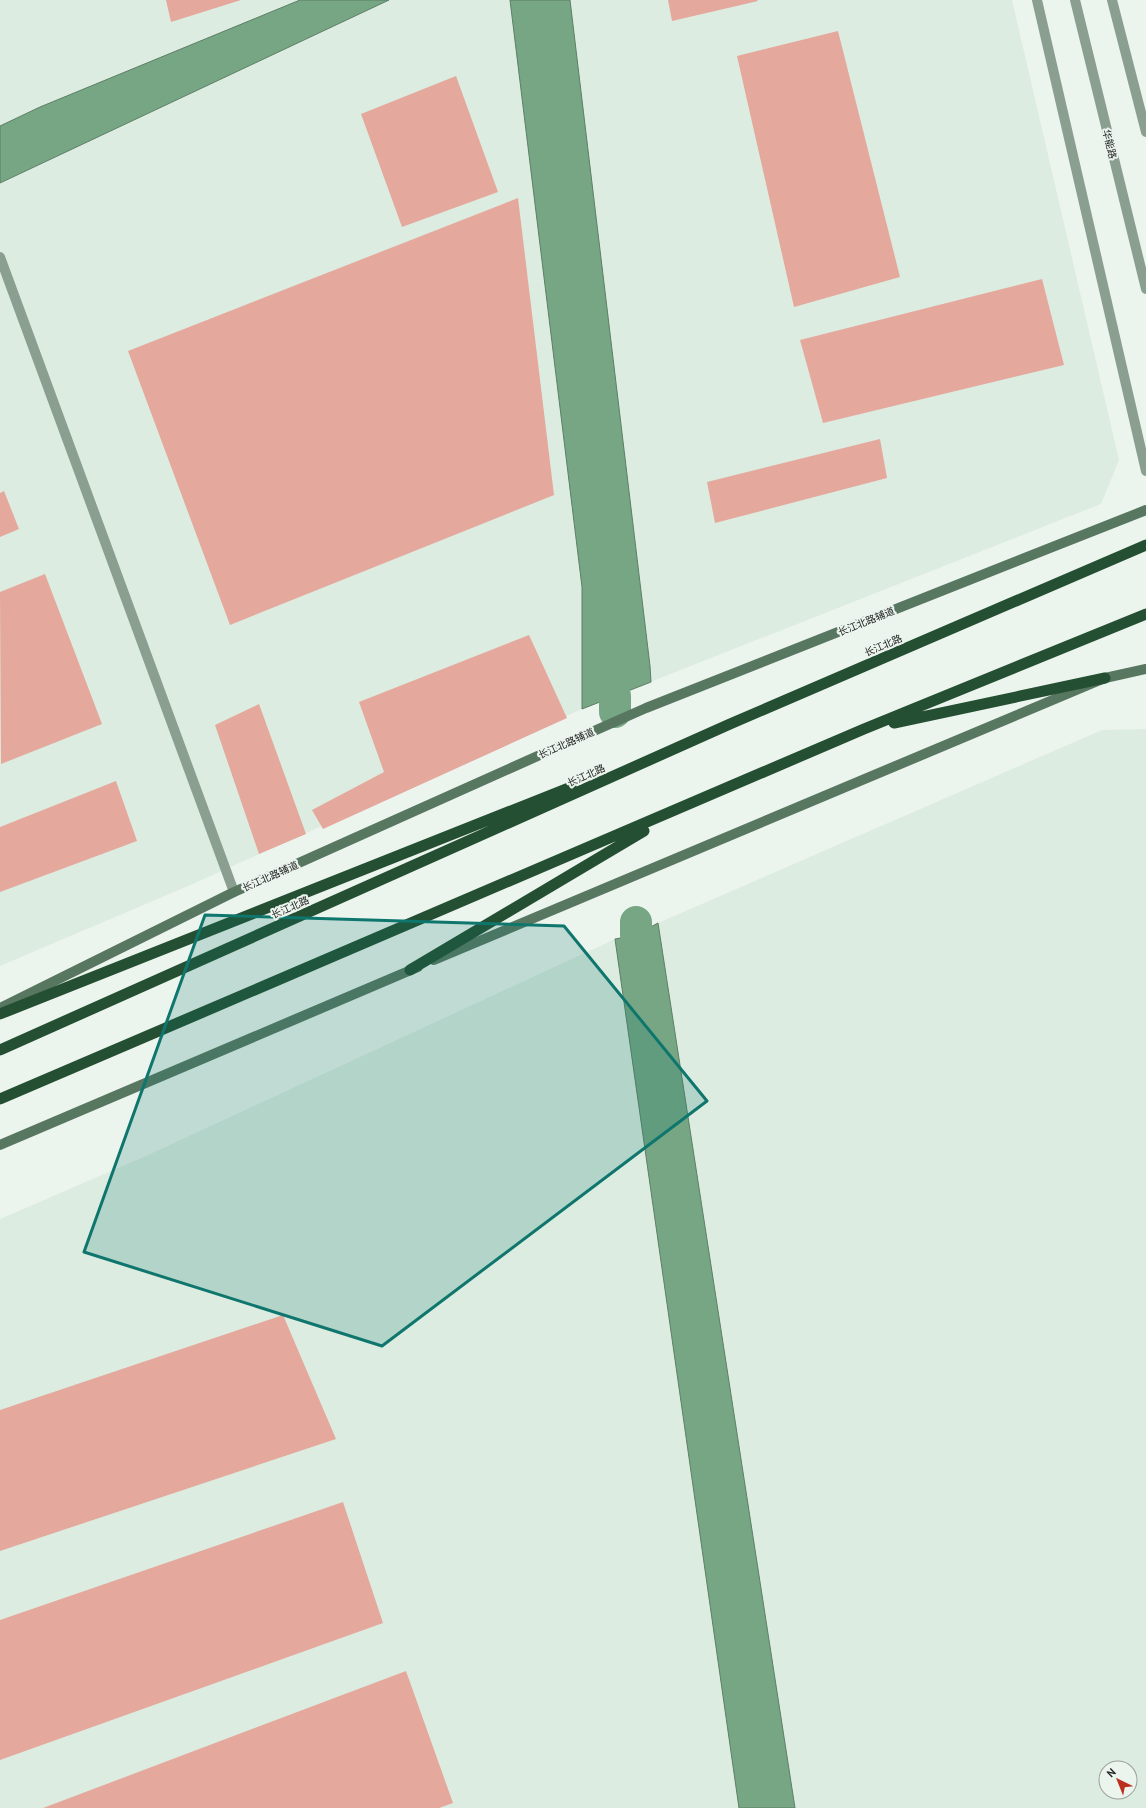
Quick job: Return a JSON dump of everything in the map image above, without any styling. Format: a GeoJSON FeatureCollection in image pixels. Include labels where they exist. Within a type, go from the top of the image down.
{"type":"FeatureCollection","features":[{"type":"Feature","properties":{"kind":"highway","name":"长江北路"},"geometry":{"type":"LineString","coordinates":[[0,1050],[730,724],[1146,545]]}},
{"type":"Feature","properties":{"kind":"highway"},"geometry":{"type":"LineString","coordinates":[[0,1099],[680,810],[864,729],[1146,614]]}},
{"type":"Feature","properties":{"kind":"highway"},"geometry":{"type":"LineString","coordinates":[[864,729],[1105,678]]}},
{"type":"Feature","properties":{"kind":"highway"},"geometry":{"type":"LineString","coordinates":[[0,1014],[730,724]]}},
{"type":"Feature","properties":{"kind":"highway"},"geometry":{"type":"LineString","coordinates":[[410,970],[680,810]]}},
{"type":"Feature","properties":{"kind":"main road","name":"长江北路辅道"},"geometry":{"type":"LineString","coordinates":[[0,1008],[234,892],[646,708],[1146,510]]}},
{"type":"Feature","properties":{"kind":"main road"},"geometry":{"type":"LineString","coordinates":[[0,1145],[410,970],[1105,678],[1146,669]]}},
{"type":"Feature","properties":{"kind":"street"},"geometry":{"type":"LineString","coordinates":[[1037,0],[1146,471]]}},
{"type":"Feature","properties":{"kind":"street","name":"华能路"},"geometry":{"type":"LineString","coordinates":[[1075,0],[1146,289]]}},
{"type":"Feature","properties":{"kind":"street"},"geometry":{"type":"LineString","coordinates":[[1112,0],[1146,132]]}},
{"type":"Feature","properties":{"kind":"street"},"geometry":{"type":"LineString","coordinates":[[0,257],[234,892]]}},
{"type":"Feature","properties":{"kind":"highlighted area"},"geometry":{"type":"Polygon","coordinates":[[[205,915],[564,926],[707,1101],[382,1346],[84,1252],[205,915]]]}},
{"type":"Feature","properties":{"kind":"shaded area"},"geometry":{"type":"Polygon","coordinates":[[[0,0],[1012,0],[1119,460],[1101,504],[582,709],[195,883],[0,966],[0,0]]]}},
{"type":"Feature","properties":{"kind":"shaded area"},"geometry":{"type":"Polygon","coordinates":[[[300,0],[389,0],[0,183],[0,126],[40,107],[300,0]]]}},
{"type":"Feature","properties":{"kind":"shaded area"},"geometry":{"type":"Polygon","coordinates":[[[510,0],[570,0],[650,666],[651,682],[582,709],[582,587],[510,0]]]}},
{"type":"Feature","properties":{"kind":"shaded area"},"geometry":{"type":"Polygon","coordinates":[[[1146,729],[1146,1808],[795,1808],[658,923],[1102,730],[1146,729]]]}},
{"type":"Feature","properties":{"kind":"shaded area"},"geometry":{"type":"Polygon","coordinates":[[[658,923],[795,1808],[739,1808],[615,939],[636,935],[658,923]]]}},
{"type":"Feature","properties":{"kind":"shaded area"},"geometry":{"type":"Polygon","coordinates":[[[615,939],[739,1808],[0,1808],[0,1219],[146,1156],[615,939]]]}},
{"type":"Feature","properties":{"kind":"building"},"geometry":{"type":"Polygon","coordinates":[[[166,0],[241,0],[171,22],[166,0]]]}},
{"type":"Feature","properties":{"kind":"building"},"geometry":{"type":"Polygon","coordinates":[[[668,0],[757,0],[758,1],[672,21],[668,0]]]}},
{"type":"Feature","properties":{"kind":"building"},"geometry":{"type":"Polygon","coordinates":[[[838,31],[900,277],[794,307],[737,56],[838,31]]]}},
{"type":"Feature","properties":{"kind":"building"},"geometry":{"type":"Polygon","coordinates":[[[456,76],[498,192],[402,227],[361,114],[456,76]]]}},
{"type":"Feature","properties":{"kind":"building"},"geometry":{"type":"Polygon","coordinates":[[[518,198],[554,495],[230,625],[128,351],[518,198]]]}},
{"type":"Feature","properties":{"kind":"building"},"geometry":{"type":"Polygon","coordinates":[[[1042,279],[1064,365],[823,423],[800,340],[1042,279]]]}},
{"type":"Feature","properties":{"kind":"building"},"geometry":{"type":"Polygon","coordinates":[[[880,439],[887,478],[715,523],[707,482],[880,439]]]}},
{"type":"Feature","properties":{"kind":"building"},"geometry":{"type":"Polygon","coordinates":[[[4,491],[19,529],[0,537],[0,493],[4,491]]]}},
{"type":"Feature","properties":{"kind":"building"},"geometry":{"type":"Polygon","coordinates":[[[45,574],[102,724],[1,764],[0,592],[45,574]]]}},
{"type":"Feature","properties":{"kind":"building"},"geometry":{"type":"Polygon","coordinates":[[[529,635],[567,718],[323,829],[312,810],[384,772],[359,702],[529,635]]]}},
{"type":"Feature","properties":{"kind":"building"},"geometry":{"type":"Polygon","coordinates":[[[259,704],[306,834],[259,854],[215,725],[259,704]]]}},
{"type":"Feature","properties":{"kind":"building"},"geometry":{"type":"Polygon","coordinates":[[[116,781],[137,841],[0,892],[0,827],[116,781]]]}},
{"type":"Feature","properties":{"kind":"building"},"geometry":{"type":"Polygon","coordinates":[[[283,1315],[336,1439],[0,1551],[0,1410],[283,1315]]]}},
{"type":"Feature","properties":{"kind":"building"},"geometry":{"type":"Polygon","coordinates":[[[343,1502],[383,1623],[0,1760],[0,1620],[343,1502]]]}},
{"type":"Feature","properties":{"kind":"building"},"geometry":{"type":"Polygon","coordinates":[[[406,1671],[453,1803],[439,1808],[43,1808],[406,1671]]]}},
{"type":"Feature","properties":{"kind":"waterway"},"geometry":{"type":"LineString","coordinates":[[615,696],[615,712]]}},
{"type":"Feature","properties":{"kind":"waterway"},"geometry":{"type":"LineString","coordinates":[[636,922],[636,935]]}}]}
